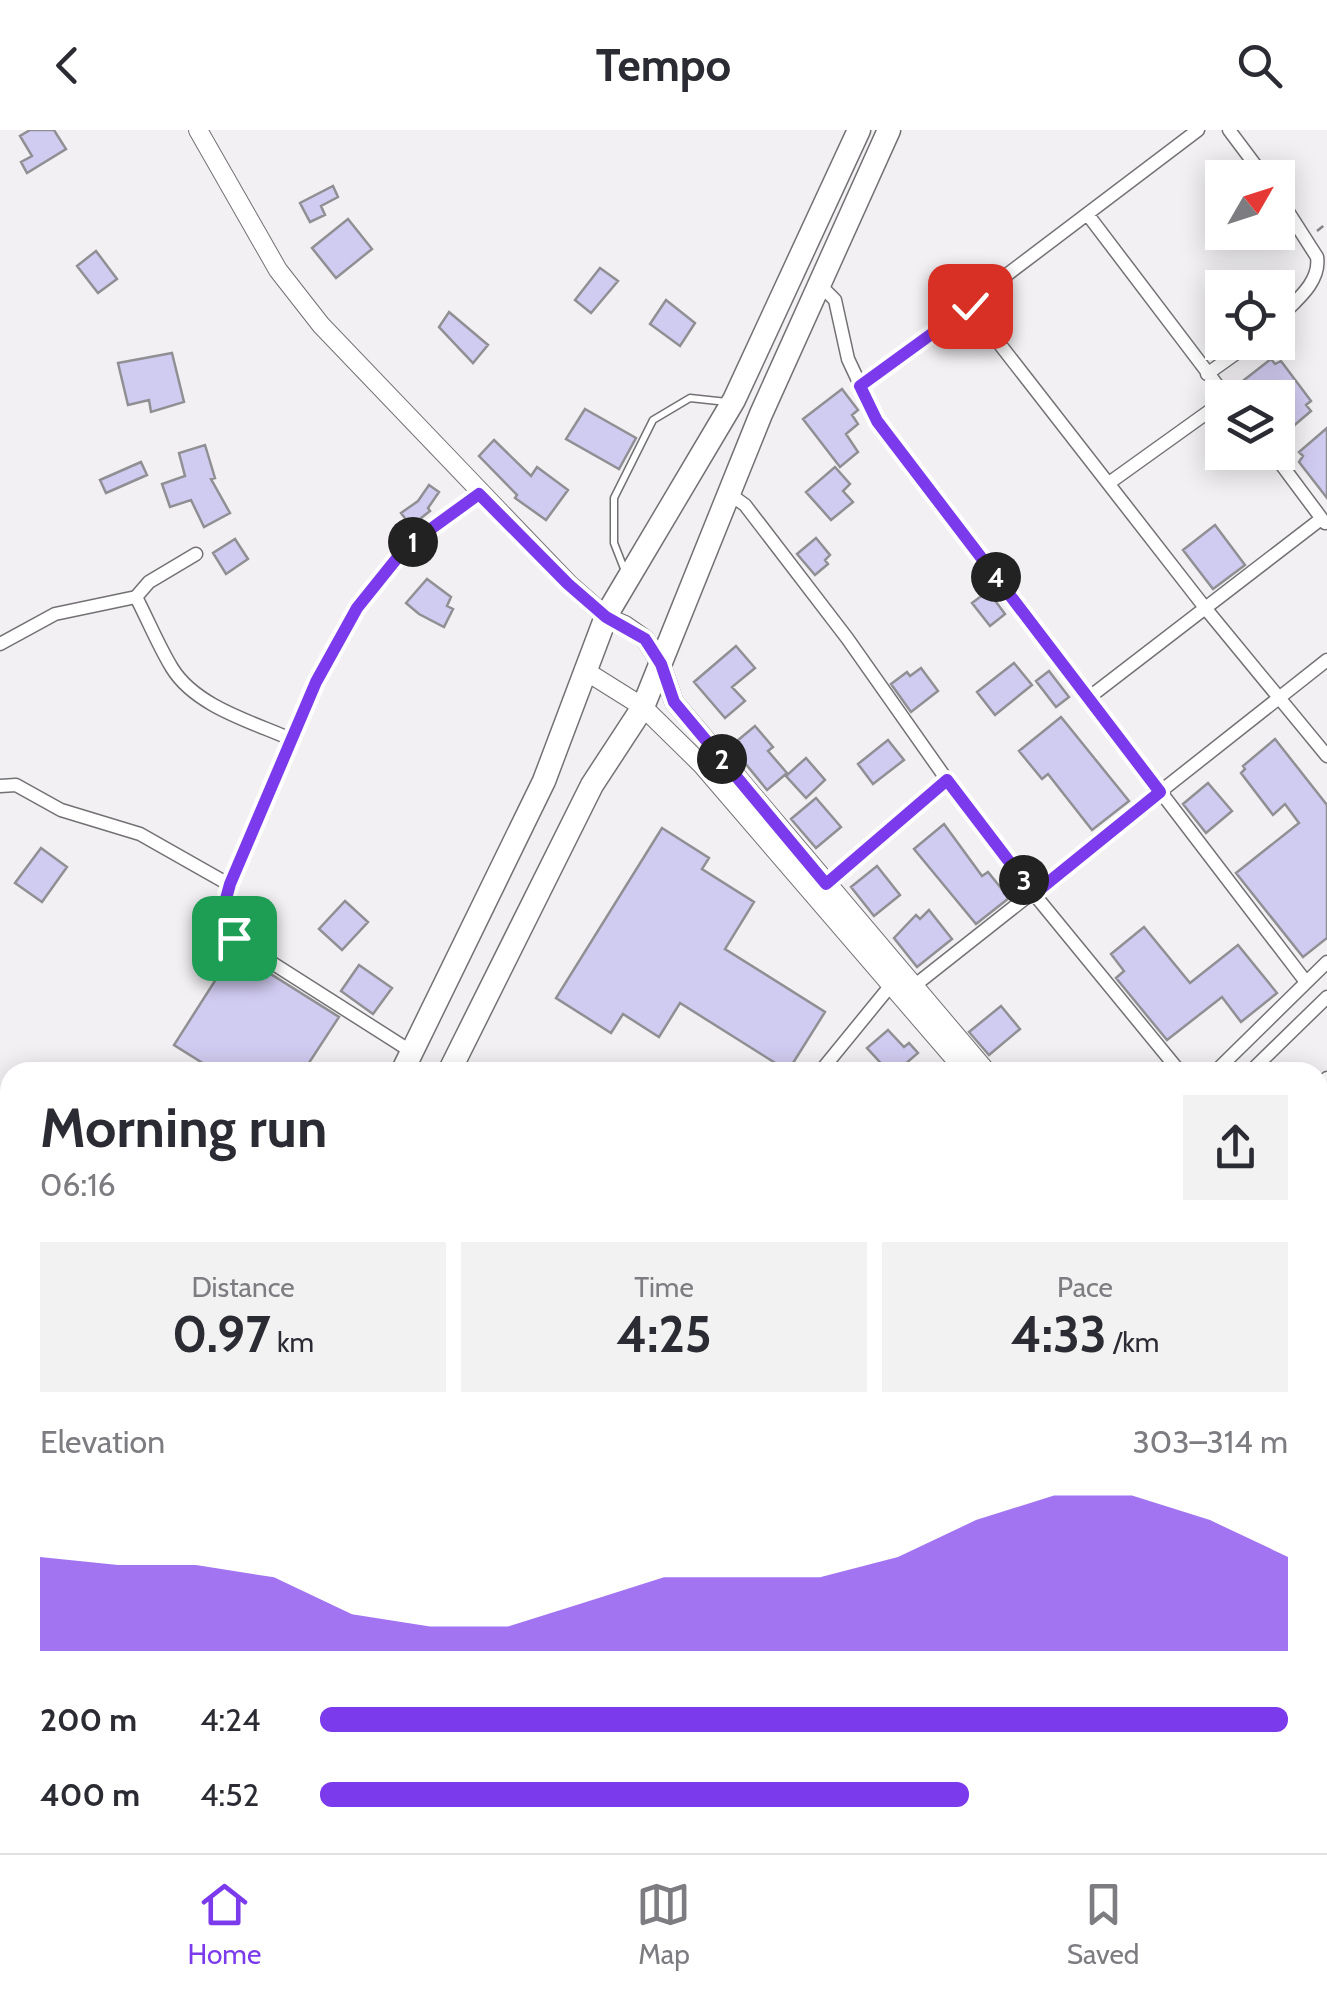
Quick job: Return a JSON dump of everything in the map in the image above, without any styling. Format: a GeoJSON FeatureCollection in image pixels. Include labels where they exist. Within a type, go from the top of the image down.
{"type":"FeatureCollection","features":[{"type":"Feature","properties":{"kind":"highway"},"geometry":{"type":"LineString","coordinates":[[407,1062],[544,781],[606,617],[732,402],[859,130]]}},
{"type":"Feature","properties":{"kind":"highway"},"geometry":{"type":"LineString","coordinates":[[454,1062],[592,785],[643,707],[760,414],[889,130]]}},
{"type":"Feature","properties":{"kind":"street"},"geometry":{"type":"LineString","coordinates":[[198,130],[278,270],[322,326],[568,584],[606,617],[636,632],[654,650],[674,702],[891,985],[957,1062]]}},
{"type":"Feature","properties":{"kind":"street"},"geometry":{"type":"LineString","coordinates":[[1229,130],[1252,160]]}},
{"type":"Feature","properties":{"kind":"street"},"geometry":{"type":"LineString","coordinates":[[860,386],[970,306],[1192,132]]}},
{"type":"Feature","properties":{"kind":"street"},"geometry":{"type":"LineString","coordinates":[[1088,215],[1211,380]]}},
{"type":"Feature","properties":{"kind":"street"},"geometry":{"type":"LineString","coordinates":[[1295,221],[1319,268],[1295,302]]}},
{"type":"Feature","properties":{"kind":"street"},"geometry":{"type":"LineString","coordinates":[[820,284],[835,300],[848,359],[877,421],[1306,982]]}},
{"type":"Feature","properties":{"kind":"street"},"geometry":{"type":"LineString","coordinates":[[970,306],[1206,609],[1327,756]]}},
{"type":"Feature","properties":{"kind":"street"},"geometry":{"type":"LineString","coordinates":[[1207,374],[1227,360]]}},
{"type":"Feature","properties":{"kind":"street"},"geometry":{"type":"LineString","coordinates":[[1109,484],[1205,414]]}},
{"type":"Feature","properties":{"kind":"street"},"geometry":{"type":"LineString","coordinates":[[1087,699],[1324,522],[1285,470]]}},
{"type":"Feature","properties":{"kind":"street"},"geometry":{"type":"LineString","coordinates":[[407,1062],[234,938],[223,910],[230,884],[336,643],[388,566],[432,526],[479,494]]}},
{"type":"Feature","properties":{"kind":"street"},"geometry":{"type":"LineString","coordinates":[[731,494],[745,505],[836,623],[1034,894],[1172,1062]]}},
{"type":"Feature","properties":{"kind":"street"},"geometry":{"type":"LineString","coordinates":[[0,644],[56,614],[136,597],[149,582],[196,554]]}},
{"type":"Feature","properties":{"kind":"street"},"geometry":{"type":"LineString","coordinates":[[136,597],[182,682],[200,697],[292,740]]}},
{"type":"Feature","properties":{"kind":"street"},"geometry":{"type":"LineString","coordinates":[[914,986],[1327,660]]}},
{"type":"Feature","properties":{"kind":"street"},"geometry":{"type":"LineString","coordinates":[[584,670],[643,707],[795,859],[826,884],[979,1062]]}},
{"type":"Feature","properties":{"kind":"street"},"geometry":{"type":"LineString","coordinates":[[826,884],[947,780]]}},
{"type":"Feature","properties":{"kind":"street"},"geometry":{"type":"LineString","coordinates":[[0,786],[16,785],[61,810],[140,834],[230,884]]}},
{"type":"Feature","properties":{"kind":"street"},"geometry":{"type":"LineString","coordinates":[[1225,1062],[1327,962]]}},
{"type":"Feature","properties":{"kind":"street"},"geometry":{"type":"LineString","coordinates":[[828,1062],[891,985]]}},
{"type":"Feature","properties":{"kind":"street"},"geometry":{"type":"LineString","coordinates":[[1260,1062],[1327,997]]}},
{"type":"Feature","properties":{"kind":"lane"},"geometry":{"type":"LineString","coordinates":[[628,578],[614,543],[614,498],[654,420],[690,398],[732,402],[760,414]]}},
{"type":"Feature","properties":{"kind":"building"},"geometry":{"type":"Polygon","coordinates":[[[30,130],[54,130],[66,149],[27,173],[21,162],[32,156],[20,136],[30,130]]]}},
{"type":"Feature","properties":{"kind":"building"},"geometry":{"type":"Polygon","coordinates":[[[333,186],[338,197],[321,206],[325,215],[310,222],[300,203],[333,186]]]}},
{"type":"Feature","properties":{"kind":"building"},"geometry":{"type":"Polygon","coordinates":[[[348,219],[372,249],[336,278],[312,248],[348,219]]]}},
{"type":"Feature","properties":{"kind":"building"},"geometry":{"type":"Polygon","coordinates":[[[96,251],[117,279],[98,293],[77,266],[96,251]]]}},
{"type":"Feature","properties":{"kind":"building"},"geometry":{"type":"Polygon","coordinates":[[[600,268],[618,281],[591,313],[575,300],[600,268]]]}},
{"type":"Feature","properties":{"kind":"building"},"geometry":{"type":"Polygon","coordinates":[[[666,300],[695,323],[680,346],[650,324],[666,300]]]}},
{"type":"Feature","properties":{"kind":"building"},"geometry":{"type":"Polygon","coordinates":[[[449,312],[488,345],[473,363],[439,327],[449,312]]]}},
{"type":"Feature","properties":{"kind":"building"},"geometry":{"type":"Polygon","coordinates":[[[172,353],[184,402],[151,412],[149,400],[128,405],[118,363],[172,353]]]}},
{"type":"Feature","properties":{"kind":"building"},"geometry":{"type":"Polygon","coordinates":[[[1270,360],[1275,364],[1281,361],[1311,401],[1306,405],[1311,411],[1295,425],[1295,380],[1244,380],[1270,360]]]}},
{"type":"Feature","properties":{"kind":"building"},"geometry":{"type":"Polygon","coordinates":[[[842,389],[858,410],[852,415],[858,424],[846,434],[858,452],[840,467],[803,419],[842,389]]]}},
{"type":"Feature","properties":{"kind":"building"},"geometry":{"type":"Polygon","coordinates":[[[585,409],[636,438],[619,469],[566,439],[585,409]]]}},
{"type":"Feature","properties":{"kind":"building"},"geometry":{"type":"Polygon","coordinates":[[[1327,428],[1327,498],[1299,462],[1303,456],[1299,452],[1327,428]]]}},
{"type":"Feature","properties":{"kind":"building"},"geometry":{"type":"Polygon","coordinates":[[[494,440],[531,476],[537,467],[568,490],[546,520],[515,498],[517,495],[479,456],[494,440]]]}},
{"type":"Feature","properties":{"kind":"building"},"geometry":{"type":"Polygon","coordinates":[[[205,445],[215,478],[211,479],[230,513],[204,527],[191,500],[170,507],[162,484],[185,476],[179,453],[205,445]]]}},
{"type":"Feature","properties":{"kind":"building"},"geometry":{"type":"Polygon","coordinates":[[[141,462],[147,475],[106,493],[100,480],[141,462]]]}},
{"type":"Feature","properties":{"kind":"building"},"geometry":{"type":"Polygon","coordinates":[[[835,467],[850,484],[843,491],[853,502],[831,520],[806,492],[835,467]]]}},
{"type":"Feature","properties":{"kind":"building"},"geometry":{"type":"Polygon","coordinates":[[[429,485],[439,492],[428,508],[430,511],[411,526],[401,513],[418,501],[429,485]]]}},
{"type":"Feature","properties":{"kind":"building"},"geometry":{"type":"Polygon","coordinates":[[[1215,525],[1245,565],[1213,589],[1183,550],[1215,525]]]}},
{"type":"Feature","properties":{"kind":"building"},"geometry":{"type":"Polygon","coordinates":[[[816,538],[830,555],[825,560],[828,564],[815,575],[797,554],[816,538]]]}},
{"type":"Feature","properties":{"kind":"building"},"geometry":{"type":"Polygon","coordinates":[[[235,539],[248,559],[226,574],[213,553],[235,539]]]}},
{"type":"Feature","properties":{"kind":"building"},"geometry":{"type":"Polygon","coordinates":[[[427,579],[451,597],[447,606],[453,609],[444,627],[406,603],[427,579]]]}},
{"type":"Feature","properties":{"kind":"building"},"geometry":{"type":"Polygon","coordinates":[[[988,591],[1005,614],[990,626],[972,603],[988,591]]]}},
{"type":"Feature","properties":{"kind":"building"},"geometry":{"type":"Polygon","coordinates":[[[736,646],[755,668],[732,687],[745,701],[725,718],[694,682],[736,646]]]}},
{"type":"Feature","properties":{"kind":"building"},"geometry":{"type":"Polygon","coordinates":[[[1014,663],[1032,685],[995,715],[977,692],[1014,663]]]}},
{"type":"Feature","properties":{"kind":"building"},"geometry":{"type":"Polygon","coordinates":[[[921,668],[938,691],[911,712],[891,684],[907,672],[910,676],[921,668]]]}},
{"type":"Feature","properties":{"kind":"building"},"geometry":{"type":"Polygon","coordinates":[[[1049,671],[1069,697],[1056,707],[1036,681],[1049,671]]]}},
{"type":"Feature","properties":{"kind":"building"},"geometry":{"type":"Polygon","coordinates":[[[1061,717],[1129,801],[1092,830],[1048,774],[1042,779],[1019,751],[1061,717]]]}},
{"type":"Feature","properties":{"kind":"building"},"geometry":{"type":"Polygon","coordinates":[[[755,726],[773,747],[768,751],[787,773],[767,790],[731,746],[755,726]]]}},
{"type":"Feature","properties":{"kind":"building"},"geometry":{"type":"Polygon","coordinates":[[[1275,739],[1327,805],[1327,938],[1303,957],[1236,873],[1299,823],[1285,804],[1273,815],[1241,773],[1243,766],[1275,739]]]}},
{"type":"Feature","properties":{"kind":"building"},"geometry":{"type":"Polygon","coordinates":[[[888,740],[904,760],[873,784],[858,764],[888,740]]]}},
{"type":"Feature","properties":{"kind":"building"},"geometry":{"type":"Polygon","coordinates":[[[806,758],[825,780],[806,798],[786,776],[806,758]]]}},
{"type":"Feature","properties":{"kind":"building"},"geometry":{"type":"Polygon","coordinates":[[[1208,783],[1232,811],[1206,833],[1183,804],[1208,783]]]}},
{"type":"Feature","properties":{"kind":"building"},"geometry":{"type":"Polygon","coordinates":[[[816,798],[841,827],[816,848],[791,819],[816,798]]]}},
{"type":"Feature","properties":{"kind":"building"},"geometry":{"type":"Polygon","coordinates":[[[944,824],[982,876],[988,872],[1009,898],[976,924],[914,849],[944,824]]]}},
{"type":"Feature","properties":{"kind":"building"},"geometry":{"type":"Polygon","coordinates":[[[662,828],[709,858],[702,869],[754,902],[725,949],[825,1012],[794,1062],[774,1062],[680,1003],[659,1037],[623,1014],[611,1033],[556,998],[662,828]]]}},
{"type":"Feature","properties":{"kind":"building"},"geometry":{"type":"Polygon","coordinates":[[[41,848],[67,867],[42,902],[15,883],[41,848]]]}},
{"type":"Feature","properties":{"kind":"building"},"geometry":{"type":"Polygon","coordinates":[[[877,866],[900,895],[874,916],[851,887],[877,866]]]}},
{"type":"Feature","properties":{"kind":"building"},"geometry":{"type":"Polygon","coordinates":[[[345,901],[368,922],[342,950],[319,929],[345,901]]]}},
{"type":"Feature","properties":{"kind":"building"},"geometry":{"type":"Polygon","coordinates":[[[929,910],[952,939],[917,967],[894,938],[916,915],[920,919],[929,910]]]}},
{"type":"Feature","properties":{"kind":"building"},"geometry":{"type":"Polygon","coordinates":[[[1144,927],[1190,983],[1238,945],[1277,993],[1241,1022],[1222,997],[1167,1040],[1116,978],[1124,971],[1111,954],[1144,927]]]}},
{"type":"Feature","properties":{"kind":"building"},"geometry":{"type":"Polygon","coordinates":[[[234,951],[339,1017],[310,1062],[201,1062],[174,1045],[234,951]]]}},
{"type":"Feature","properties":{"kind":"building"},"geometry":{"type":"Polygon","coordinates":[[[359,965],[392,988],[373,1014],[341,991],[359,965]]]}},
{"type":"Feature","properties":{"kind":"building"},"geometry":{"type":"Polygon","coordinates":[[[1001,1006],[1020,1029],[989,1055],[969,1032],[1001,1006]]]}},
{"type":"Feature","properties":{"kind":"building"},"geometry":{"type":"Polygon","coordinates":[[[888,1030],[904,1047],[909,1043],[918,1053],[908,1062],[880,1062],[867,1048],[888,1030]]]}},
{"type":"Feature","properties":{"kind":"route"},"geometry":{"type":"LineString","coordinates":[[234,938],[224,922],[223,910],[230,884],[336,643],[357,608],[406,547],[479,494],[568,584],[606,617],[645,639],[661,664],[674,702],[826,884],[947,780],[1034,894],[1160,792],[877,421],[860,386],[970,306]]}}]}
